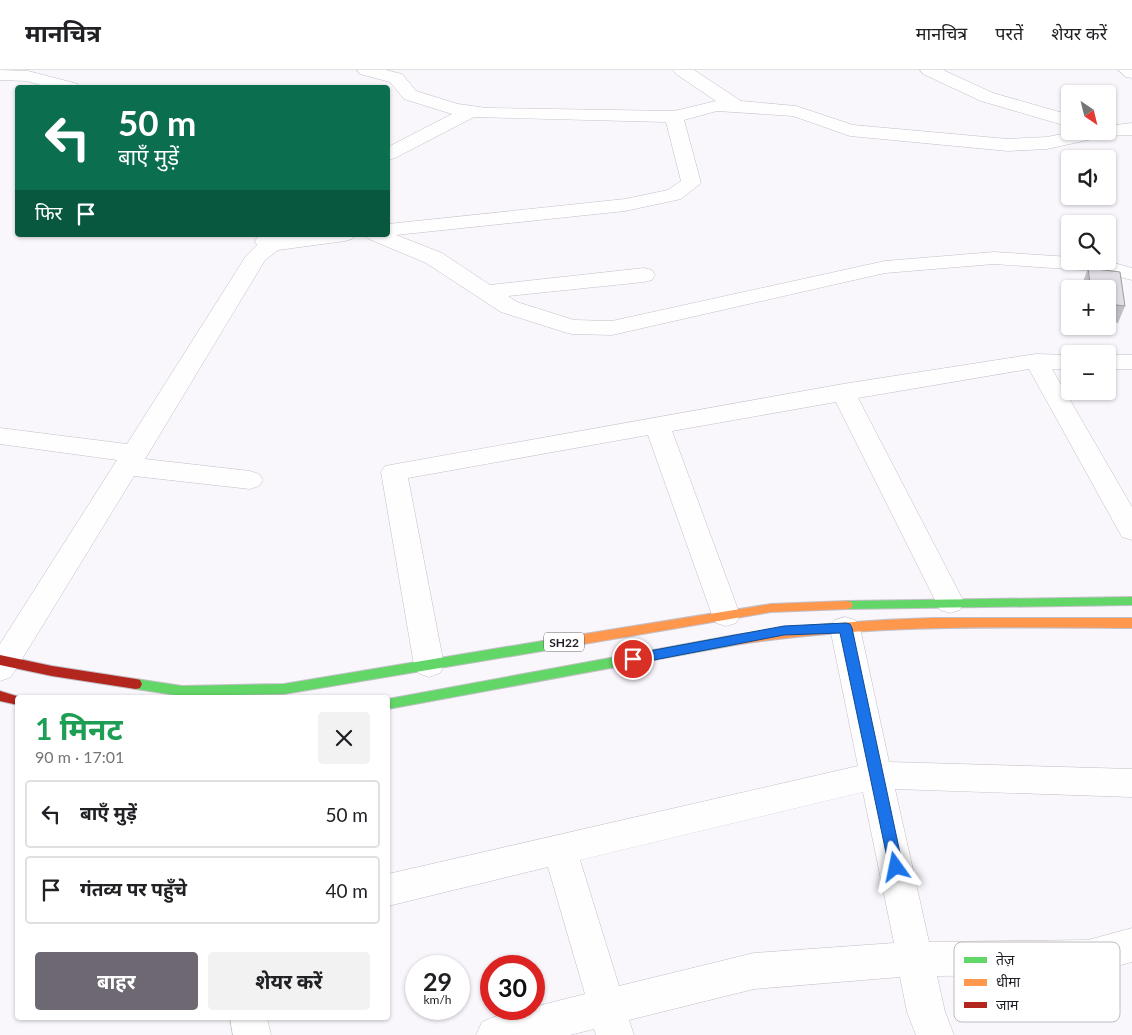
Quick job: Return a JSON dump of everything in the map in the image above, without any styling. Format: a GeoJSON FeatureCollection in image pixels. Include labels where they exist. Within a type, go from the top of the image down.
{"type":"FeatureCollection","features":[{"type":"Feature","properties":{"kind":"main road","name":"SH22"},"geometry":{"type":"LineString","coordinates":[[2,663],[182,691],[284,689],[771,608],[950,602],[1132,601]]}},
{"type":"Feature","properties":{"kind":"main road","name":"SH22"},"geometry":{"type":"LineString","coordinates":[[390,704],[784,631],[920,624],[1132,624]]}},
{"type":"Feature","properties":{"kind":"main road"},"geometry":{"type":"LineString","coordinates":[[0,696],[15,699]]}},
{"type":"Feature","properties":{"kind":"street"},"geometry":{"type":"LineString","coordinates":[[366,70],[396,78],[410,95],[456,109],[487,113],[674,117],[717,106],[736,106],[796,111],[850,130],[1008,145],[1047,143],[1061,140]]}},
{"type":"Feature","properties":{"kind":"street"},"geometry":{"type":"LineString","coordinates":[[682,70],[736,106]]}},
{"type":"Feature","properties":{"kind":"street"},"geometry":{"type":"LineString","coordinates":[[929,70],[987,97],[1061,118]]}},
{"type":"Feature","properties":{"kind":"street"},"geometry":{"type":"LineString","coordinates":[[1126,70],[1132,73]]}},
{"type":"Feature","properties":{"kind":"street"},"geometry":{"type":"LineString","coordinates":[[0,75],[72,81]]}},
{"type":"Feature","properties":{"kind":"street"},"geometry":{"type":"LineString","coordinates":[[390,153],[471,111]]}},
{"type":"Feature","properties":{"kind":"street"},"geometry":{"type":"LineString","coordinates":[[390,230],[625,205],[674,195],[691,183],[674,117]]}},
{"type":"Feature","properties":{"kind":"street"},"geometry":{"type":"LineString","coordinates":[[1116,130],[1132,129]]}},
{"type":"Feature","properties":{"kind":"street"},"geometry":{"type":"LineString","coordinates":[[2,663],[269,238],[294,237]]}},
{"type":"Feature","properties":{"kind":"street"},"geometry":{"type":"LineString","coordinates":[[381,237],[434,258],[509,306],[572,327],[612,328],[886,267],[994,258],[1096,265],[1132,274]]}},
{"type":"Feature","properties":{"kind":"street"},"geometry":{"type":"LineString","coordinates":[[487,292],[644,276]]}},
{"type":"Feature","properties":{"kind":"street"},"geometry":{"type":"LineString","coordinates":[[429,665],[394,472],[936,376],[1036,361],[1061,362]]}},
{"type":"Feature","properties":{"kind":"street"},"geometry":{"type":"LineString","coordinates":[[1036,361],[1132,530]]}},
{"type":"Feature","properties":{"kind":"street"},"geometry":{"type":"LineString","coordinates":[[1116,362],[1132,362]]}},
{"type":"Feature","properties":{"kind":"street"},"geometry":{"type":"LineString","coordinates":[[844,392],[950,602]]}},
{"type":"Feature","properties":{"kind":"street"},"geometry":{"type":"LineString","coordinates":[[657,425],[726,615]]}},
{"type":"Feature","properties":{"kind":"street"},"geometry":{"type":"LineString","coordinates":[[0,436],[250,480]]}},
{"type":"Feature","properties":{"kind":"street"},"geometry":{"type":"LineString","coordinates":[[846,628],[926,1012],[935,1035]]}},
{"type":"Feature","properties":{"kind":"street"},"geometry":{"type":"LineString","coordinates":[[390,890],[877,775],[1132,783]]}},
{"type":"Feature","properties":{"kind":"street"},"geometry":{"type":"LineString","coordinates":[[560,849],[611,1021]]}},
{"type":"Feature","properties":{"kind":"street"},"geometry":{"type":"LineString","coordinates":[[495,1035],[611,1021],[754,971],[915,959],[954,959]]}},
{"type":"Feature","properties":{"kind":"street"},"geometry":{"type":"LineString","coordinates":[[248,1020],[252,1035]]}},
{"type":"Feature","properties":{"kind":"building"},"geometry":{"type":"Polygon","coordinates":[[[1088,270],[1120,272],[1125,306],[1116,305],[1116,280],[1090,280],[1088,270]]]}},
{"type":"Feature","properties":{"kind":"traffic: fast"},"geometry":{"type":"LineString","coordinates":[[847,605],[1132,601]]}},
{"type":"Feature","properties":{"kind":"traffic: fast"},"geometry":{"type":"LineString","coordinates":[[390,704],[735,640]]}},
{"type":"Feature","properties":{"kind":"traffic: fast"},"geometry":{"type":"LineString","coordinates":[[136,684],[182,691],[284,689],[572,641]]}},
{"type":"Feature","properties":{"kind":"traffic: slow"},"geometry":{"type":"LineString","coordinates":[[572,641],[771,608],[847,605]]}},
{"type":"Feature","properties":{"kind":"traffic: slow"},"geometry":{"type":"LineString","coordinates":[[735,640],[784,632],[883,624],[933,622],[1132,623]]}},
{"type":"Feature","properties":{"kind":"traffic: jam"},"geometry":{"type":"LineString","coordinates":[[0,660],[52,671],[136,684]]}},
{"type":"Feature","properties":{"kind":"traffic: jam"},"geometry":{"type":"LineString","coordinates":[[0,696],[15,699]]}},
{"type":"Feature","properties":{"kind":"route"},"geometry":{"type":"LineString","coordinates":[[633,659],[784,631],[846,628],[896,867]]}}]}
